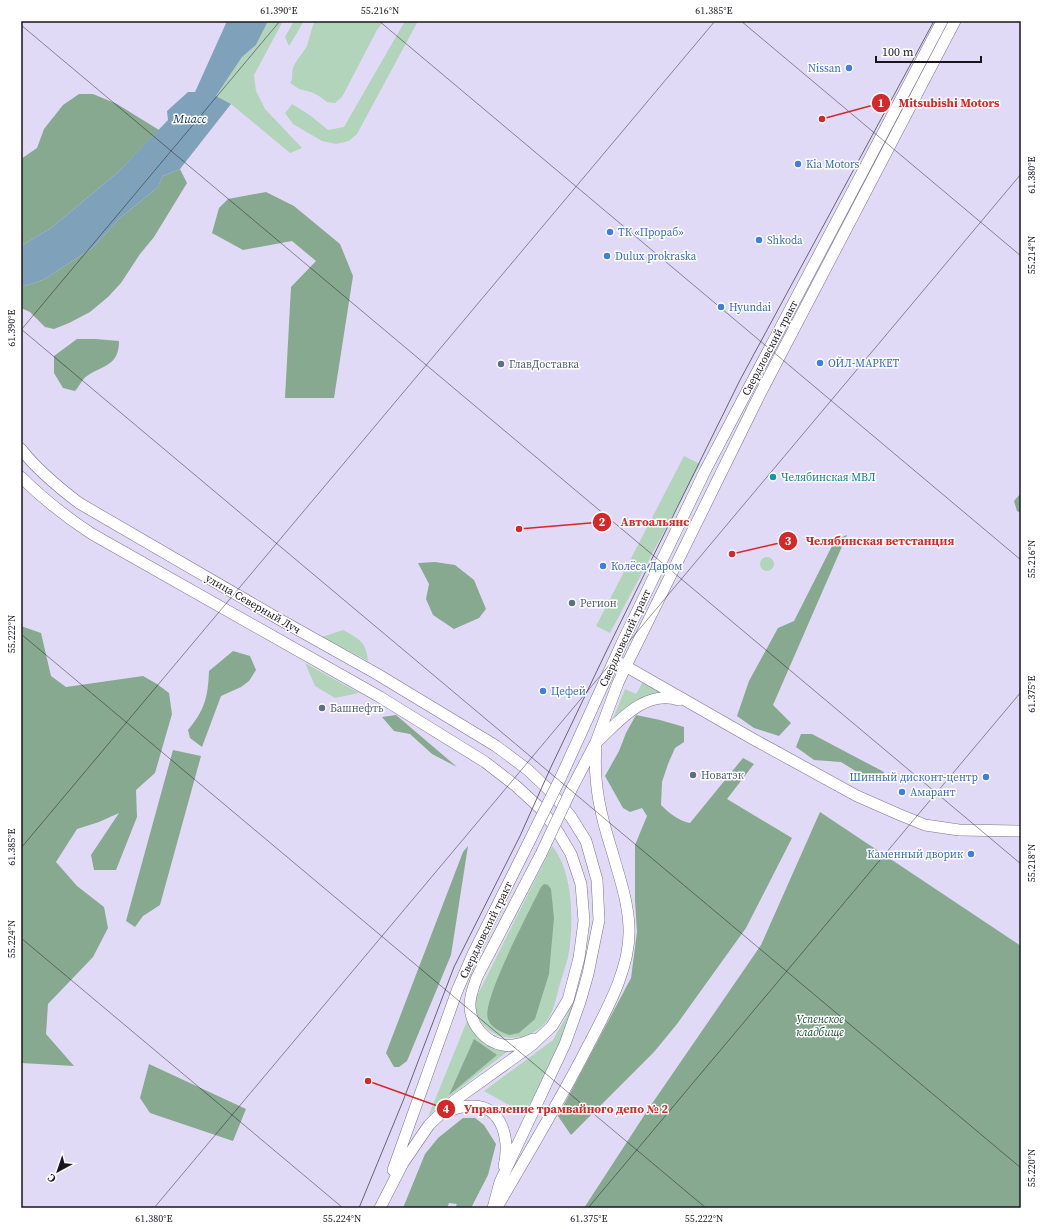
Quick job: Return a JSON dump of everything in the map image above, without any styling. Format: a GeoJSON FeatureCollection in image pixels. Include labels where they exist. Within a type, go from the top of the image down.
{"type":"FeatureCollection","features":[{"type":"Feature","properties":{"kind":"main road","name":"Свердловский тракт"},"geometry":{"type":"LineString","coordinates":[[380,1208],[457,991],[473,954],[561,777],[705,472],[942,21]]}},
{"type":"Feature","properties":{"kind":"main road","name":"Свердловский тракт"},"geometry":{"type":"LineString","coordinates":[[552,1026],[538,1037],[521,1044],[502,1045],[490,1039],[480,1032],[472,1020],[470,1006],[472,992],[477,977],[541,854],[572,788],[596,742],[626,666],[760,394],[955,21]]}},
{"type":"Feature","properties":{"kind":"main road","name":"улица Северный Луч"},"geometry":{"type":"LineString","coordinates":[[21,449],[52,482],[79,503],[203,576],[377,674],[496,746],[528,770],[552,793],[571,817],[586,841],[597,880],[599,920],[588,974],[578,1009],[565,1044],[500,1182]]}},
{"type":"Feature","properties":{"kind":"main road","name":"улица Северный Луч"},"geometry":{"type":"LineString","coordinates":[[21,477],[62,514],[92,534],[380,697],[485,762],[516,786],[542,810],[558,832],[571,854],[581,884],[584,921],[579,958],[568,1000],[552,1026]]}},
{"type":"Feature","properties":{"kind":"main road"},"geometry":{"type":"LineString","coordinates":[[615,660],[689,703],[857,796],[898,814],[926,825],[959,830],[1021,831]]}},
{"type":"Feature","properties":{"kind":"main road"},"geometry":{"type":"LineString","coordinates":[[596,742],[626,714],[644,702],[658,698],[672,698],[689,703]]}},
{"type":"Feature","properties":{"kind":"main road","name":"Свердловский тракт"},"geometry":{"type":"LineString","coordinates":[[496,1208],[568,1084],[614,995],[623,969],[628,948],[629,928],[624,892],[602,820],[597,791],[595,758],[596,742]]}},
{"type":"Feature","properties":{"kind":"main road"},"geometry":{"type":"LineString","coordinates":[[380,1208],[403,1163],[429,1125],[454,1101],[532,1045],[552,1026]]}},
{"type":"Feature","properties":{"kind":"main road"},"geometry":{"type":"LineString","coordinates":[[429,1125],[448,1112],[463,1106],[477,1106],[490,1110],[503,1127],[506,1138],[506,1158],[493,1208]]}},
{"type":"Feature","properties":{"kind":"green space"},"geometry":{"type":"Polygon","coordinates":[[[268,21],[283,21],[254,75],[256,91],[265,109],[302,148],[290,153],[231,104],[216,96],[242,57],[256,45],[268,21]]]}},
{"type":"Feature","properties":{"kind":"green space"},"geometry":{"type":"Polygon","coordinates":[[[294,21],[304,21],[289,46],[285,37],[294,21]]]}},
{"type":"Feature","properties":{"kind":"green space"},"geometry":{"type":"Polygon","coordinates":[[[315,21],[384,21],[377,30],[342,97],[335,103],[327,102],[319,96],[299,89],[290,83],[293,68],[307,46],[315,21]]]}},
{"type":"Feature","properties":{"kind":"green space"},"geometry":{"type":"Polygon","coordinates":[[[405,21],[418,21],[357,134],[349,141],[336,144],[322,141],[293,124],[285,113],[292,104],[311,116],[328,130],[344,127],[405,21]]]}},
{"type":"Feature","properties":{"kind":"green space"},"geometry":{"type":"Polygon","coordinates":[[[79,94],[93,94],[117,104],[159,130],[117,173],[51,228],[21,246],[21,159],[37,148],[44,129],[63,105],[79,94]]]}},
{"type":"Feature","properties":{"kind":"green space"},"geometry":{"type":"Polygon","coordinates":[[[180,169],[187,183],[154,237],[140,254],[121,283],[108,297],[90,312],[54,329],[45,327],[30,312],[21,308],[21,287],[43,280],[91,249],[120,218],[158,187],[163,176],[180,169]]]}},
{"type":"Feature","properties":{"kind":"green space"},"geometry":{"type":"Polygon","coordinates":[[[266,192],[294,206],[340,244],[353,276],[334,398],[285,398],[291,287],[316,261],[292,241],[243,250],[212,233],[219,208],[228,199],[266,192]]]}},
{"type":"Feature","properties":{"kind":"green space"},"geometry":{"type":"Polygon","coordinates":[[[77,339],[119,341],[118,349],[113,360],[109,364],[85,377],[75,391],[63,388],[54,373],[54,356],[77,339]]]}},
{"type":"Feature","properties":{"kind":"green space"},"geometry":{"type":"Polygon","coordinates":[[[684,456],[700,464],[610,633],[596,626],[684,456]]]}},
{"type":"Feature","properties":{"kind":"green space"},"geometry":{"type":"Polygon","coordinates":[[[1021,493],[1021,513],[1017,511],[1014,501],[1021,493]]]}},
{"type":"Feature","properties":{"kind":"green space"},"geometry":{"type":"Polygon","coordinates":[[[847,535],[773,705],[791,723],[779,736],[754,728],[737,716],[749,681],[778,628],[794,621],[835,540],[847,535]]]}},
{"type":"Feature","properties":{"kind":"green space"},"geometry":{"type":"Polygon","coordinates":[[[764,557],[770,557],[774,561],[774,567],[770,571],[764,571],[760,567],[760,561],[764,557]]]}},
{"type":"Feature","properties":{"kind":"green space"},"geometry":{"type":"Polygon","coordinates":[[[435,562],[455,565],[474,580],[486,609],[479,618],[454,629],[433,615],[426,599],[429,584],[418,563],[435,562]]]}},
{"type":"Feature","properties":{"kind":"green space"},"geometry":{"type":"Polygon","coordinates":[[[21,626],[41,633],[51,676],[66,687],[143,676],[169,693],[172,714],[155,773],[136,790],[137,817],[116,870],[94,870],[91,855],[119,813],[99,822],[77,829],[56,862],[77,886],[104,907],[108,928],[93,957],[48,1004],[46,1034],[74,1066],[21,1063],[21,626]]]}},
{"type":"Feature","properties":{"kind":"green space"},"geometry":{"type":"Polygon","coordinates":[[[343,630],[361,641],[366,649],[368,661],[322,637],[343,630]]]}},
{"type":"Feature","properties":{"kind":"green space"},"geometry":{"type":"Polygon","coordinates":[[[233,651],[250,656],[256,670],[249,681],[241,687],[221,696],[202,747],[190,738],[188,730],[202,709],[208,688],[209,671],[233,651]]]}},
{"type":"Feature","properties":{"kind":"green space"},"geometry":{"type":"Polygon","coordinates":[[[305,663],[359,693],[335,698],[315,686],[305,663]]]}},
{"type":"Feature","properties":{"kind":"green space"},"geometry":{"type":"Polygon","coordinates":[[[643,682],[661,693],[629,706],[613,719],[625,689],[636,694],[643,682]]]}},
{"type":"Feature","properties":{"kind":"green space"},"geometry":{"type":"Polygon","coordinates":[[[396,715],[457,767],[432,754],[410,734],[394,731],[382,717],[396,715]]]}},
{"type":"Feature","properties":{"kind":"green space"},"geometry":{"type":"Polygon","coordinates":[[[636,715],[684,727],[684,742],[675,748],[662,782],[661,805],[671,814],[678,819],[690,823],[743,758],[754,764],[727,799],[792,838],[746,928],[677,1024],[654,1052],[571,1135],[558,1116],[631,978],[637,932],[635,901],[635,845],[647,816],[642,808],[630,812],[623,808],[605,776],[636,715]]]}},
{"type":"Feature","properties":{"kind":"green space"},"geometry":{"type":"Polygon","coordinates":[[[801,734],[812,734],[884,772],[880,780],[862,775],[841,762],[814,760],[796,747],[801,734]]]}},
{"type":"Feature","properties":{"kind":"green space"},"geometry":{"type":"Polygon","coordinates":[[[173,750],[201,756],[160,905],[143,916],[135,927],[126,921],[173,750]]]}},
{"type":"Feature","properties":{"kind":"green space","name":"Успенское кладбище"},"geometry":{"type":"Polygon","coordinates":[[[820,812],[1021,946],[1021,1208],[584,1208],[649,1108],[761,945],[820,812]]]}},
{"type":"Feature","properties":{"kind":"green space"},"geometry":{"type":"Polygon","coordinates":[[[468,846],[451,955],[407,1061],[399,1067],[394,1067],[386,1053],[463,852],[468,846]]]}},
{"type":"Feature","properties":{"kind":"green space"},"geometry":{"type":"Polygon","coordinates":[[[552,846],[565,870],[568,884],[571,930],[568,958],[554,1007],[544,1024],[526,1036],[516,1038],[506,1037],[487,1029],[476,1010],[476,998],[552,846]]]}},
{"type":"Feature","properties":{"kind":"green space"},"geometry":{"type":"Polygon","coordinates":[[[544,884],[548,885],[551,889],[554,918],[549,974],[535,1019],[519,1033],[509,1035],[491,1025],[488,1019],[488,1009],[492,994],[508,954],[541,887],[544,884]]]}},
{"type":"Feature","properties":{"kind":"green space"},"geometry":{"type":"Polygon","coordinates":[[[573,999],[575,1000],[566,1028],[541,1084],[526,1110],[507,1104],[484,1091],[553,1040],[566,1017],[573,999]]]}},
{"type":"Feature","properties":{"kind":"green space"},"geometry":{"type":"Polygon","coordinates":[[[467,1021],[475,1034],[483,1042],[493,1047],[508,1051],[442,1102],[428,1117],[467,1021]]]}},
{"type":"Feature","properties":{"kind":"green space"},"geometry":{"type":"Polygon","coordinates":[[[474,1039],[497,1055],[449,1095],[474,1039]]]}},
{"type":"Feature","properties":{"kind":"green space"},"geometry":{"type":"Polygon","coordinates":[[[149,1064],[246,1109],[233,1141],[150,1113],[140,1098],[149,1064]]]}},
{"type":"Feature","properties":{"kind":"green space"},"geometry":{"type":"Polygon","coordinates":[[[463,1118],[475,1118],[484,1125],[496,1144],[488,1175],[471,1208],[455,1208],[457,1204],[449,1203],[447,1208],[403,1208],[425,1154],[438,1138],[463,1118]]]}},
{"type":"Feature","properties":{"kind":"water","name":"Миасс"},"geometry":{"type":"Polygon","coordinates":[[[227,21],[268,21],[256,45],[242,57],[216,96],[231,104],[180,169],[163,176],[158,187],[120,218],[91,249],[43,280],[21,287],[21,246],[51,228],[117,173],[168,120],[167,111],[188,92],[195,92],[227,21]]]}},
{"type":"Feature","properties":{"kind":"tram line"},"geometry":{"type":"LineString","coordinates":[[359,1208],[403,1101],[454,967],[520,836],[605,654],[740,380],[934,21]]}},
{"type":"Feature","properties":{"kind":"place","name":"Nissan"},"geometry":{"type":"Point","coordinates":[849,68]}},
{"type":"Feature","properties":{"kind":"place","name":"Mitsubishi Motors"},"geometry":{"type":"Point","coordinates":[822,119]}},
{"type":"Feature","properties":{"kind":"place","name":"Kia Motors"},"geometry":{"type":"Point","coordinates":[798,164]}},
{"type":"Feature","properties":{"kind":"place","name":"ТК «Прораб»"},"geometry":{"type":"Point","coordinates":[610,232]}},
{"type":"Feature","properties":{"kind":"place","name":"Shkoda"},"geometry":{"type":"Point","coordinates":[759,240]}},
{"type":"Feature","properties":{"kind":"place","name":"Dulux prokraska"},"geometry":{"type":"Point","coordinates":[607,256]}},
{"type":"Feature","properties":{"kind":"place","name":"Hyundai"},"geometry":{"type":"Point","coordinates":[721,307]}},
{"type":"Feature","properties":{"kind":"place","name":"ОЙЛ-МАРКЕТ"},"geometry":{"type":"Point","coordinates":[820,363]}},
{"type":"Feature","properties":{"kind":"place","name":"ГлавДоставка"},"geometry":{"type":"Point","coordinates":[501,364]}},
{"type":"Feature","properties":{"kind":"place","name":"Челябинская МВЛ"},"geometry":{"type":"Point","coordinates":[773,477]}},
{"type":"Feature","properties":{"kind":"place","name":"Автоальянс"},"geometry":{"type":"Point","coordinates":[519,529]}},
{"type":"Feature","properties":{"kind":"place","name":"Челябинская ветстанция"},"geometry":{"type":"Point","coordinates":[732,554]}},
{"type":"Feature","properties":{"kind":"place","name":"Колёса Даром"},"geometry":{"type":"Point","coordinates":[603,566]}},
{"type":"Feature","properties":{"kind":"place","name":"Регион"},"geometry":{"type":"Point","coordinates":[572,603]}},
{"type":"Feature","properties":{"kind":"place","name":"Цефей"},"geometry":{"type":"Point","coordinates":[543,691]}},
{"type":"Feature","properties":{"kind":"place","name":"Башнефть"},"geometry":{"type":"Point","coordinates":[322,708]}},
{"type":"Feature","properties":{"kind":"place","name":"Новатэк"},"geometry":{"type":"Point","coordinates":[693,775]}},
{"type":"Feature","properties":{"kind":"place","name":"Шинный дисконт-центр"},"geometry":{"type":"Point","coordinates":[986,777]}},
{"type":"Feature","properties":{"kind":"place","name":"Амарант"},"geometry":{"type":"Point","coordinates":[902,792]}},
{"type":"Feature","properties":{"kind":"place","name":"Каменный дворик"},"geometry":{"type":"Point","coordinates":[971,854]}},
{"type":"Feature","properties":{"kind":"place","name":"Управление трамвайного депо № 2"},"geometry":{"type":"Point","coordinates":[368,1081]}}]}
